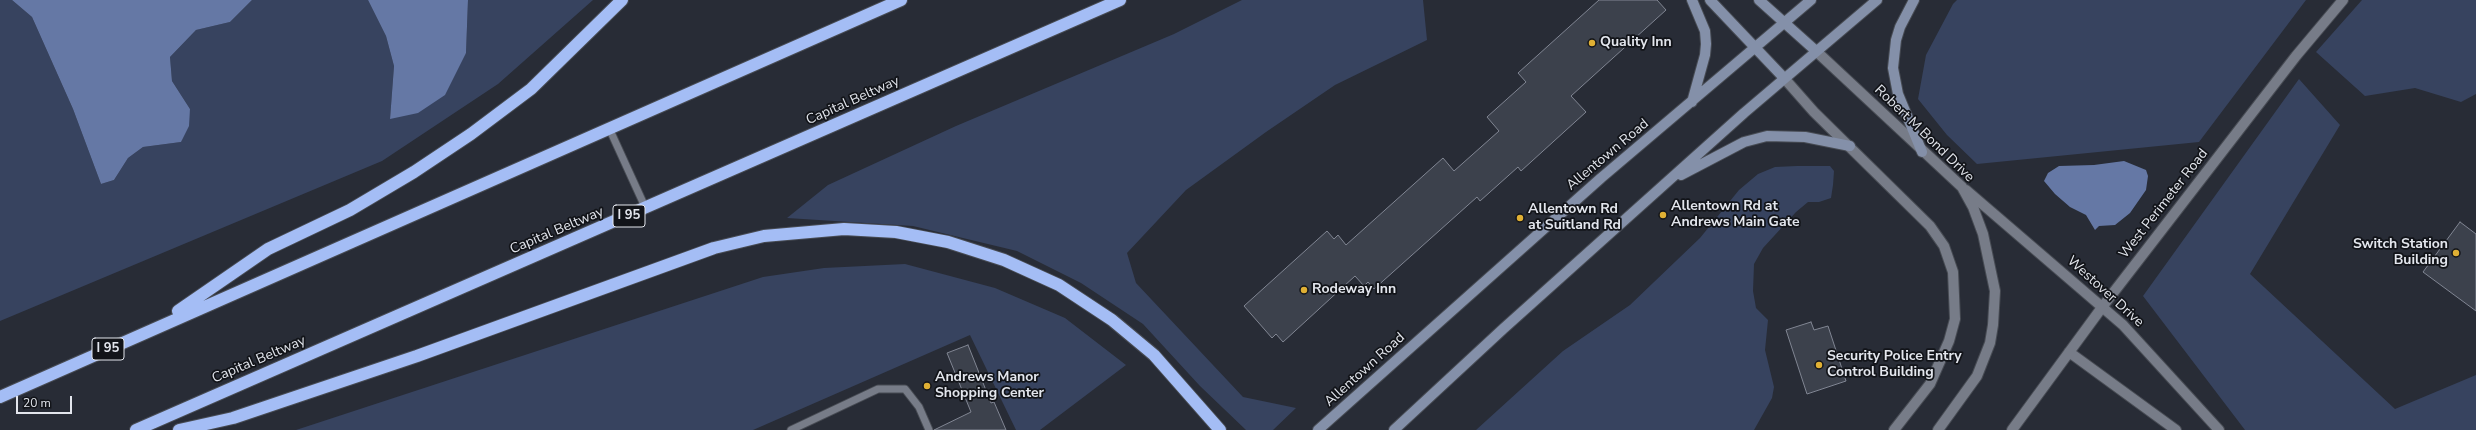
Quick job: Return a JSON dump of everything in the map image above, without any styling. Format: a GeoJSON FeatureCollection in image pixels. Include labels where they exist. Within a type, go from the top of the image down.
{"type":"FeatureCollection","features":[{"type":"Feature","properties":{"kind":"highway"},"geometry":{"type":"LineString","coordinates":[[156,327],[268,249],[356,207],[471,134],[531,89],[622,0]]}},
{"type":"Feature","properties":{"kind":"highway","name":"I 95"},"geometry":{"type":"LineString","coordinates":[[0,397],[901,0]]}},
{"type":"Feature","properties":{"kind":"highway","name":"Capital Beltway"},"geometry":{"type":"LineString","coordinates":[[136,430],[646,209],[1120,0]]}},
{"type":"Feature","properties":{"kind":"highway"},"geometry":{"type":"LineString","coordinates":[[179,430],[233,418],[417,356],[714,248],[770,235],[844,229],[896,232],[948,242],[1004,260],[1059,285],[1112,320],[1148,350],[1172,373],[1220,430]]}},
{"type":"Feature","properties":{"kind":"main road"},"geometry":{"type":"LineString","coordinates":[[1692,0],[1705,31],[1706,44],[1705,55],[1692,102]]}},
{"type":"Feature","properties":{"kind":"main road"},"geometry":{"type":"LineString","coordinates":[[1710,0],[1784,78]]}},
{"type":"Feature","properties":{"kind":"main road"},"geometry":{"type":"LineString","coordinates":[[1759,0],[1816,51]]}},
{"type":"Feature","properties":{"kind":"main road","name":"Allentown Road"},"geometry":{"type":"LineString","coordinates":[[1318,430],[1601,178],[1811,0]]}},
{"type":"Feature","properties":{"kind":"main road"},"geometry":{"type":"LineString","coordinates":[[1394,430],[1666,183],[1784,78],[1877,0]]}},
{"type":"Feature","properties":{"kind":"main road"},"geometry":{"type":"LineString","coordinates":[[1914,0],[1900,27],[1896,40],[1893,68],[1898,94],[1922,152]]}},
{"type":"Feature","properties":{"kind":"main road"},"geometry":{"type":"LineString","coordinates":[[1666,183],[1732,148],[1767,136],[1805,136],[1850,146]]}},
{"type":"Feature","properties":{"kind":"street","name":"West Perimeter Road"},"geometry":{"type":"LineString","coordinates":[[2012,430],[2103,306],[2296,56],[2343,0]]}},
{"type":"Feature","properties":{"kind":"street","name":"Robert M Bond Drive"},"geometry":{"type":"LineString","coordinates":[[1816,51],[1922,152],[1962,187],[1976,214],[1991,265],[1995,290],[1993,325],[1986,355],[1977,376],[1938,430]]}},
{"type":"Feature","properties":{"kind":"street"},"geometry":{"type":"LineString","coordinates":[[1784,78],[1814,112],[1930,226],[1944,246],[1953,272],[1955,319],[1944,356],[1930,384],[1894,430]]}},
{"type":"Feature","properties":{"kind":"street","name":"Westover Drive"},"geometry":{"type":"LineString","coordinates":[[1962,187],[2123,324],[2219,430]]}},
{"type":"Feature","properties":{"kind":"street"},"geometry":{"type":"LineString","coordinates":[[2070,352],[2176,430]]}},
{"type":"Feature","properties":{"kind":"lane"},"geometry":{"type":"LineString","coordinates":[[609,128],[646,209]]}},
{"type":"Feature","properties":{"kind":"lane"},"geometry":{"type":"LineString","coordinates":[[791,430],[878,389],[904,389],[919,407],[929,430]]}},
{"type":"Feature","properties":{"kind":"shaded area"},"geometry":{"type":"Polygon","coordinates":[[[0,0],[12,0],[32,17],[73,109],[101,184],[114,180],[128,158],[143,147],[181,142],[190,109],[172,81],[170,57],[196,30],[230,22],[252,0],[368,0],[386,36],[394,66],[390,119],[466,53],[468,0],[593,0],[498,84],[382,161],[0,321],[0,0]]]}},
{"type":"Feature","properties":{"kind":"shaded area"},"geometry":{"type":"Polygon","coordinates":[[[12,0],[252,0],[230,22],[196,30],[170,57],[172,81],[190,109],[189,126],[181,142],[143,147],[128,158],[114,180],[101,184],[73,109],[32,17],[12,0]]]}},
{"type":"Feature","properties":{"kind":"shaded area"},"geometry":{"type":"Polygon","coordinates":[[[368,0],[468,0],[466,53],[445,95],[418,113],[390,119],[394,66],[386,36],[368,0]]]}},
{"type":"Feature","properties":{"kind":"shaded area"},"geometry":{"type":"Polygon","coordinates":[[[1242,0],[1423,0],[1427,40],[1335,85],[1266,132],[1186,190],[1127,253],[1136,283],[1243,397],[1296,408],[1273,430],[1246,430],[1200,386],[1143,324],[1081,283],[1017,251],[913,226],[787,218],[828,185],[956,126],[1174,34],[1242,0]]]}},
{"type":"Feature","properties":{"kind":"shaded area"},"geometry":{"type":"Polygon","coordinates":[[[1957,0],[2306,0],[2199,142],[1977,164],[1947,135],[1918,99],[1926,55],[1953,4],[1957,0]]]}},
{"type":"Feature","properties":{"kind":"shaded area"},"geometry":{"type":"Polygon","coordinates":[[[2362,0],[2476,0],[2476,94],[2461,102],[2415,88],[2365,96],[2316,52],[2362,0]]]}},
{"type":"Feature","properties":{"kind":"shaded area"},"geometry":{"type":"Polygon","coordinates":[[[2299,79],[2340,125],[2250,274],[2395,409],[2476,375],[2476,430],[2245,430],[2143,296],[2299,79]]]}},
{"type":"Feature","properties":{"kind":"shaded area"},"geometry":{"type":"Polygon","coordinates":[[[2124,161],[2146,170],[2148,176],[2146,190],[2130,213],[2115,225],[2099,226],[2095,230],[2086,215],[2070,207],[2055,194],[2044,181],[2048,173],[2059,166],[2094,165],[2124,161]]]}},
{"type":"Feature","properties":{"kind":"shaded area"},"geometry":{"type":"Polygon","coordinates":[[[1830,166],[1834,171],[1831,198],[1819,202],[1808,202],[1796,212],[1763,248],[1754,264],[1753,291],[1756,308],[1768,320],[1765,350],[1774,387],[1772,398],[1754,430],[1476,430],[1563,351],[1630,305],[1700,238],[1739,190],[1758,174],[1775,167],[1830,166]]]}},
{"type":"Feature","properties":{"kind":"shaded area"},"geometry":{"type":"Polygon","coordinates":[[[905,264],[995,288],[1065,318],[1126,365],[1040,430],[1016,430],[970,335],[753,430],[296,430],[763,277],[824,268],[905,264]]]}},
{"type":"Feature","properties":{"kind":"building"},"geometry":{"type":"Polygon","coordinates":[[[1599,0],[1657,0],[1666,10],[1571,96],[1586,112],[1521,171],[1518,167],[1480,201],[1477,197],[1374,289],[1368,282],[1364,286],[1355,276],[1283,342],[1276,334],[1272,338],[1244,306],[1327,231],[1334,239],[1338,235],[1346,245],[1443,158],[1454,171],[1499,131],[1487,117],[1526,82],[1518,73],[1599,0]]]}},
{"type":"Feature","properties":{"kind":"building","name":"Switch Station Building"},"geometry":{"type":"Polygon","coordinates":[[[2460,222],[2476,234],[2476,311],[2423,272],[2460,222]]]}},
{"type":"Feature","properties":{"kind":"building","name":"Security Police Entry Control Building"},"geometry":{"type":"Polygon","coordinates":[[[1811,322],[1814,330],[1828,326],[1846,381],[1807,394],[1786,330],[1811,322]]]}},
{"type":"Feature","properties":{"kind":"building"},"geometry":{"type":"Polygon","coordinates":[[[968,345],[991,403],[994,402],[1006,430],[934,430],[971,412],[947,353],[968,345]]]}},
{"type":"Feature","properties":{"kind":"place","name":"Quality Inn"},"geometry":{"type":"Point","coordinates":[1592,43]}},
{"type":"Feature","properties":{"kind":"place","name":"Allentown Rd at Andrews Main Gate"},"geometry":{"type":"Point","coordinates":[1663,215]}},
{"type":"Feature","properties":{"kind":"place","name":"Allentown Rd at Suitland Rd"},"geometry":{"type":"Point","coordinates":[1520,218]}},
{"type":"Feature","properties":{"kind":"place","name":"Switch Station Building"},"geometry":{"type":"Point","coordinates":[2456,253]}},
{"type":"Feature","properties":{"kind":"place","name":"Rodeway Inn"},"geometry":{"type":"Point","coordinates":[1304,290]}},
{"type":"Feature","properties":{"kind":"place","name":"Security Police Entry Control Building"},"geometry":{"type":"Point","coordinates":[1819,365]}},
{"type":"Feature","properties":{"kind":"place","name":"Andrews Manor Shopping Center"},"geometry":{"type":"Point","coordinates":[927,386]}}]}
